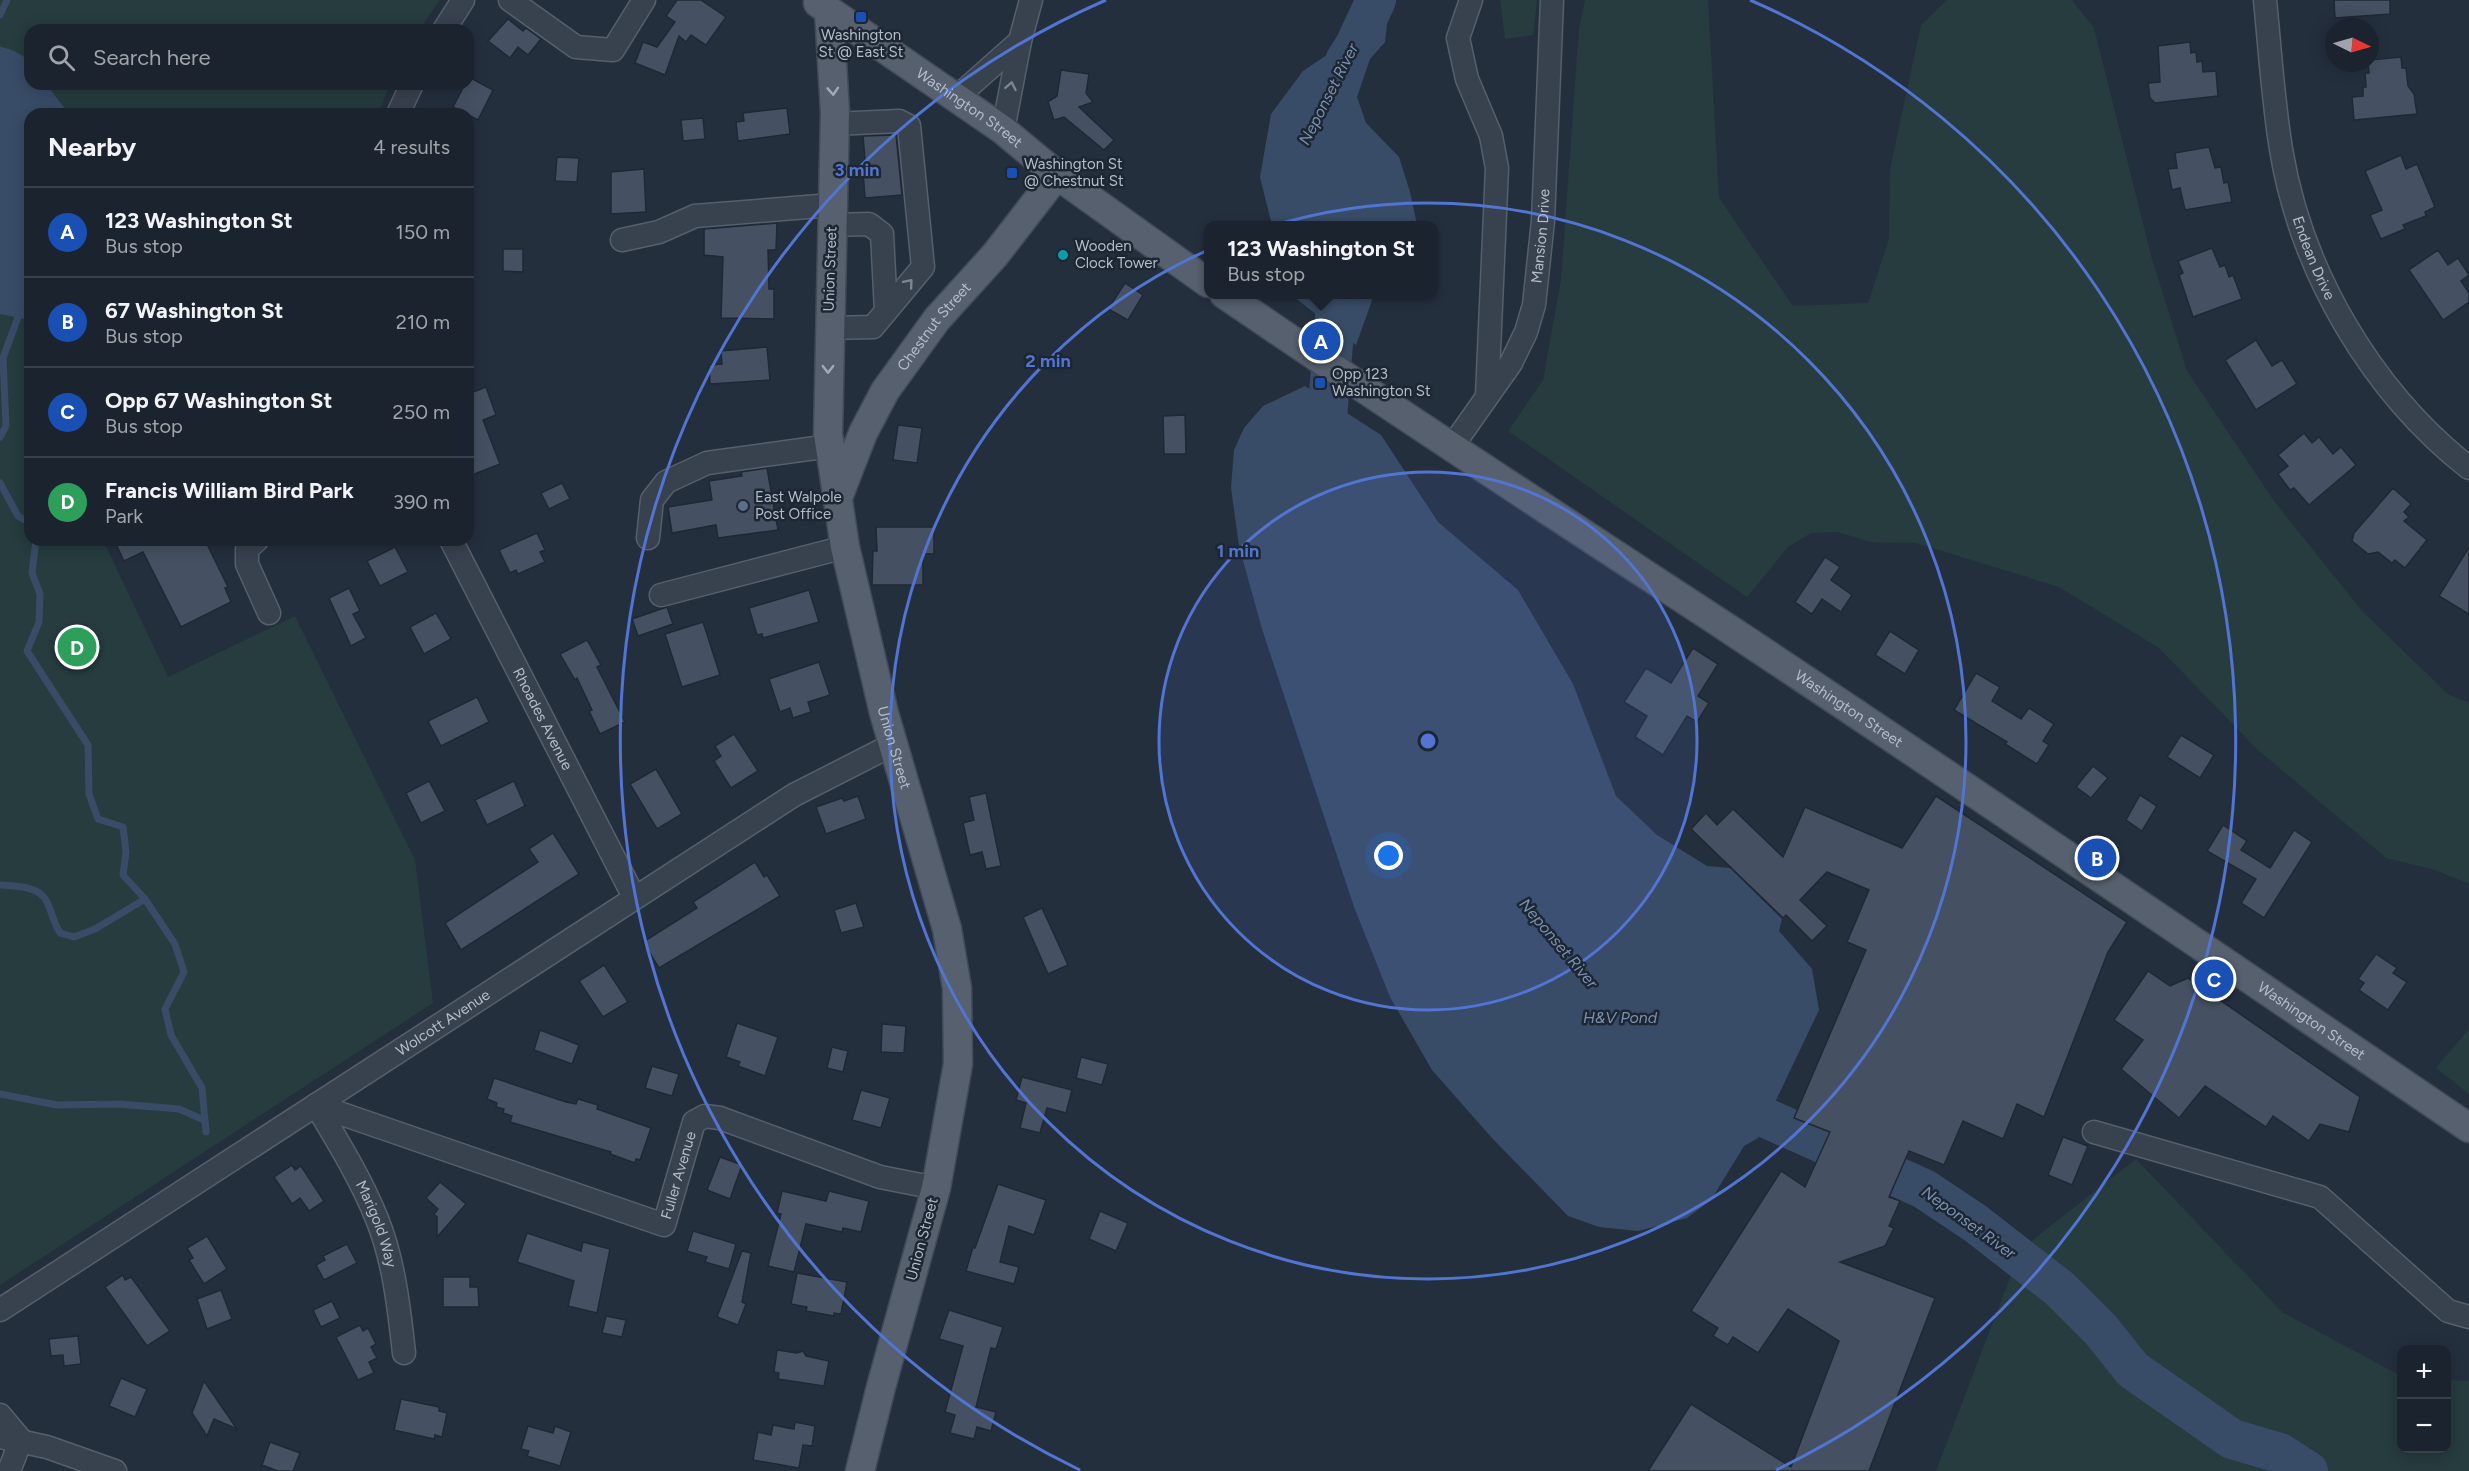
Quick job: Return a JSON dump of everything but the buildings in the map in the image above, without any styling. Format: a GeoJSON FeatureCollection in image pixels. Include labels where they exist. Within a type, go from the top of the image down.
{"type":"FeatureCollection","features":[{"type":"Feature","properties":{"kind":"main road","name":"Washington Street"},"geometry":{"type":"LineString","coordinates":[[823,4],[1003,130],[1057,175],[1204,279]]}},
{"type":"Feature","properties":{"kind":"main road","name":"Union Street"},"geometry":{"type":"LineString","coordinates":[[823,4],[834,124],[828,434],[846,547],[892,746],[947,929],[957,988],[958,1064],[936,1188],[860,1471]]}},
{"type":"Feature","properties":{"kind":"main road","name":"Chestnut Street"},"geometry":{"type":"LineString","coordinates":[[839,495],[863,433],[885,391],[937,319],[995,255],[1057,175]]}},
{"type":"Feature","properties":{"kind":"main road","name":"Washington Street"},"geometry":{"type":"LineString","coordinates":[[1231,299],[1451,448],[1744,639],[2469,1128]]}},
{"type":"Feature","properties":{"kind":"street"},"geometry":{"type":"LineString","coordinates":[[448,24],[464,0]]}},
{"type":"Feature","properties":{"kind":"street"},"geometry":{"type":"LineString","coordinates":[[510,0],[576,47],[613,50],[644,0]]}},
{"type":"Feature","properties":{"kind":"street"},"geometry":{"type":"LineString","coordinates":[[1003,130],[1020,41],[1031,0]]}},
{"type":"Feature","properties":{"kind":"street"},"geometry":{"type":"LineString","coordinates":[[1471,0],[1458,38],[1467,78],[1491,136],[1497,168],[1487,397]]}},
{"type":"Feature","properties":{"kind":"street","name":"Mansion Drive"},"geometry":{"type":"LineString","coordinates":[[1451,448],[1511,363],[1526,332],[1534,305],[1543,221],[1552,0]]}},
{"type":"Feature","properties":{"kind":"street","name":"Endean Drive"},"geometry":{"type":"LineString","coordinates":[[2265,0],[2281,151],[2293,201],[2309,250],[2330,296],[2356,341],[2386,383],[2419,422],[2469,468]]}},
{"type":"Feature","properties":{"kind":"street"},"geometry":{"type":"LineString","coordinates":[[957,97],[1020,41]]}},
{"type":"Feature","properties":{"kind":"street"},"geometry":{"type":"LineString","coordinates":[[401,108],[409,90]]}},
{"type":"Feature","properties":{"kind":"street"},"geometry":{"type":"LineString","coordinates":[[829,328],[873,327],[923,267],[909,126],[898,121],[834,124]]}},
{"type":"Feature","properties":{"kind":"street"},"geometry":{"type":"LineString","coordinates":[[622,240],[659,232],[695,216],[832,215],[869,224],[882,234],[886,311]]}},
{"type":"Feature","properties":{"kind":"street"},"geometry":{"type":"LineString","coordinates":[[648,538],[652,500],[666,482],[706,463],[830,446]]}},
{"type":"Feature","properties":{"kind":"street"},"geometry":{"type":"LineString","coordinates":[[250,546],[247,549],[247,564],[269,613]]}},
{"type":"Feature","properties":{"kind":"street","name":"Rhoades Avenue"},"geometry":{"type":"LineString","coordinates":[[454,546],[634,897]]}},
{"type":"Feature","properties":{"kind":"street"},"geometry":{"type":"LineString","coordinates":[[661,595],[846,547]]}},
{"type":"Feature","properties":{"kind":"street","name":"Wolcott Avenue"},"geometry":{"type":"LineString","coordinates":[[0,1310],[794,795],[892,746]]}},
{"type":"Feature","properties":{"kind":"street","name":"Fuller Avenue"},"geometry":{"type":"LineString","coordinates":[[316,1106],[664,1225],[694,1122],[705,1116],[720,1118],[880,1177],[936,1188]]}},
{"type":"Feature","properties":{"kind":"street","name":"Marigold Way"},"geometry":{"type":"LineString","coordinates":[[316,1106],[352,1167],[378,1220],[398,1291],[404,1353]]}},
{"type":"Feature","properties":{"kind":"street"},"geometry":{"type":"LineString","coordinates":[[2094,1132],[2320,1197],[2448,1311],[2469,1317]]}},
{"type":"Feature","properties":{"kind":"street"},"geometry":{"type":"LineString","coordinates":[[0,1415],[10,1438],[9,1471]]}},
{"type":"Feature","properties":{"kind":"street"},"geometry":{"type":"LineString","coordinates":[[10,1438],[115,1471]]}},
{"type":"Feature","properties":{"kind":"green space"},"geometry":{"type":"Polygon","coordinates":[[[0,0],[440,0],[423,24],[24,24],[24,90],[388,90],[380,108],[24,108],[24,546],[106,546],[168,677],[295,616],[415,860],[433,1003],[0,1285],[0,0]]]}},
{"type":"Feature","properties":{"kind":"green space"},"geometry":{"type":"Polygon","coordinates":[[[1500,0],[1537,0],[1533,35],[1505,39],[1500,0]]]}},
{"type":"Feature","properties":{"kind":"green space"},"geometry":{"type":"Polygon","coordinates":[[[1585,0],[1708,0],[1719,198],[1793,306],[1868,303],[1889,239],[1890,169],[1921,25],[1947,0],[2072,0],[2094,28],[2152,259],[2187,371],[2274,501],[2363,612],[2448,694],[2469,703],[2469,884],[2435,870],[2386,858],[2257,749],[2159,648],[2059,587],[1916,543],[1870,542],[1838,532],[1811,533],[1788,547],[1747,597],[1508,431],[1543,380],[1561,280],[1579,28],[1585,0]]]}},
{"type":"Feature","properties":{"kind":"green space"},"geometry":{"type":"Polygon","coordinates":[[[2469,1029],[2469,1094],[2436,1068],[2469,1029]]]}},
{"type":"Feature","properties":{"kind":"green space"},"geometry":{"type":"Polygon","coordinates":[[[2136,1159],[2282,1312],[2397,1374],[2397,1453],[2451,1453],[2451,1380],[2469,1381],[2469,1471],[1936,1471],[2021,1249],[2136,1159]]]}},
{"type":"Feature","properties":{"kind":"water"},"geometry":{"type":"Polygon","coordinates":[[[1353,2],[1387,25],[1385,42],[1370,59],[1357,97],[1366,123],[1399,157],[1416,221],[1271,221],[1260,177],[1271,114],[1303,71],[1345,43],[1353,2]]]}},
{"type":"Feature","properties":{"kind":"water"},"geometry":{"type":"Polygon","coordinates":[[[0,47],[12,50],[24,57],[24,90],[51,90],[64,108],[24,108],[24,319],[0,314],[0,47]]]}},
{"type":"Feature","properties":{"kind":"water"},"geometry":{"type":"Polygon","coordinates":[[[1297,299],[1373,299],[1356,345],[1297,299]]]}},
{"type":"Feature","properties":{"kind":"water","name":"H&V Pond"},"geometry":{"type":"Polygon","coordinates":[[[1305,386],[1381,435],[1438,522],[1518,590],[1573,684],[1616,796],[1657,835],[1707,866],[1730,868],[1782,919],[1779,931],[1812,969],[1819,1010],[1758,1138],[1744,1146],[1711,1200],[1687,1218],[1638,1231],[1599,1227],[1568,1216],[1492,1138],[1432,1070],[1390,997],[1354,907],[1262,629],[1239,546],[1231,488],[1234,450],[1244,428],[1263,406],[1305,386]]]}},
{"type":"Feature","properties":{"kind":"waterway"},"geometry":{"type":"LineString","coordinates":[[0,15],[7,0]]}},
{"type":"Feature","properties":{"kind":"waterway","name":"Neponset River"},"geometry":{"type":"LineString","coordinates":[[1345,61],[1376,0]]}},
{"type":"Feature","properties":{"kind":"waterway","name":"Neponset River"},"geometry":{"type":"LineString","coordinates":[[1324,456],[1335,299]]}},
{"type":"Feature","properties":{"kind":"waterway"},"geometry":{"type":"LineString","coordinates":[[0,437],[6,426],[3,358],[21,309]]}},
{"type":"Feature","properties":{"kind":"waterway"},"geometry":{"type":"LineString","coordinates":[[0,483],[18,516],[24,520]]}},
{"type":"Feature","properties":{"kind":"waterway"},"geometry":{"type":"LineString","coordinates":[[35,546],[32,573],[40,594],[39,622],[27,651],[88,745],[89,794],[98,819],[123,827],[126,852],[123,875],[145,899],[175,944],[184,972],[165,1009],[171,1035],[202,1088],[206,1132]]}},
{"type":"Feature","properties":{"kind":"waterway"},"geometry":{"type":"LineString","coordinates":[[0,885],[26,888],[39,893],[47,902],[60,933],[74,937],[95,929],[145,899]]}},
{"type":"Feature","properties":{"kind":"waterway"},"geometry":{"type":"LineString","coordinates":[[0,1094],[57,1105],[119,1104],[179,1109],[204,1120]]}},
{"type":"Feature","properties":{"kind":"waterway","name":"Neponset River"},"geometry":{"type":"LineString","coordinates":[[1717,1096],[1924,1189],[1975,1223],[2060,1289],[2101,1330],[2133,1370],[2232,1439],[2280,1453],[2308,1471]]}},
{"type":"Feature","properties":{"kind":"place","name":"Washington St @ East St"},"geometry":{"type":"Point","coordinates":[861,17]}},
{"type":"Feature","properties":{"kind":"place","name":"Washington St @ Chestnut St"},"geometry":{"type":"Point","coordinates":[1012,173]}},
{"type":"Feature","properties":{"kind":"place","name":"Wooden Clock Tower"},"geometry":{"type":"Point","coordinates":[1063,255]}},
{"type":"Feature","properties":{"kind":"place","name":"123 Washington St"},"geometry":{"type":"Point","coordinates":[1321,341]}},
{"type":"Feature","properties":{"kind":"place","name":"Opp 123 Washington St"},"geometry":{"type":"Point","coordinates":[1320,383]}},
{"type":"Feature","properties":{"kind":"place","name":"East Walpole Post Office"},"geometry":{"type":"Point","coordinates":[743,506]}},
{"type":"Feature","properties":{"kind":"place","name":"Francis William Bird Park"},"geometry":{"type":"Point","coordinates":[77,647]}},
{"type":"Feature","properties":{"kind":"place","name":"67 Washington St"},"geometry":{"type":"Point","coordinates":[2097,858]}},
{"type":"Feature","properties":{"kind":"place","name":"Opp 67 Washington St"},"geometry":{"type":"Point","coordinates":[2214,979]}}]}
